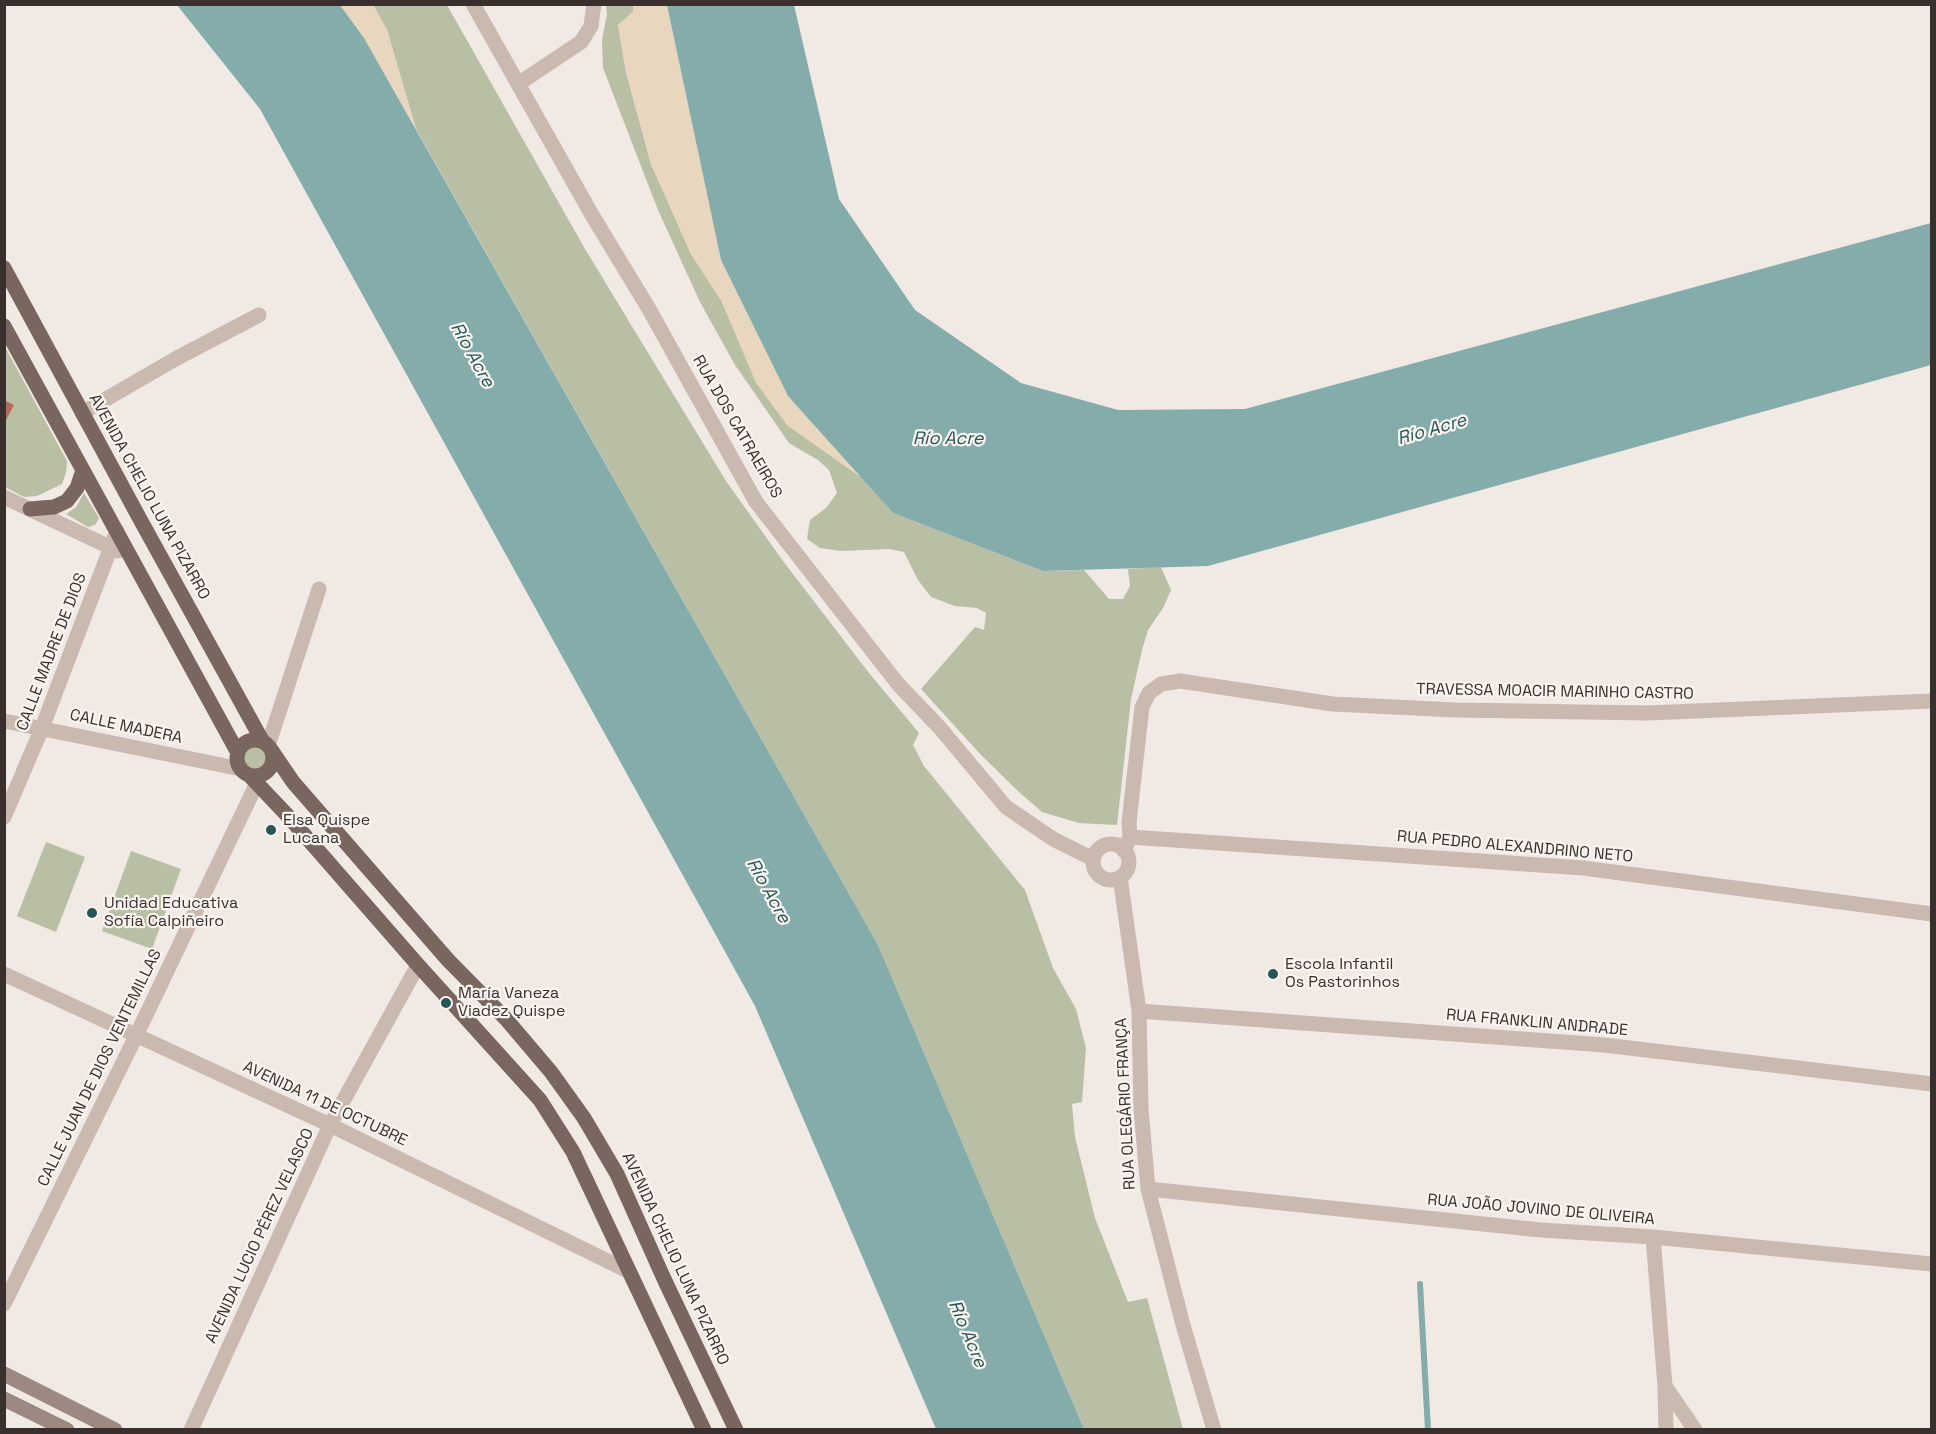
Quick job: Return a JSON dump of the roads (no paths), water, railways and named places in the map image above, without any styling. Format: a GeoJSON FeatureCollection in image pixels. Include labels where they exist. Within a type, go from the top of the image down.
{"type":"FeatureCollection","features":[{"type":"Feature","properties":{"kind":"main road","name":"AVENIDA CHELIO LUNA PIZARRO"},"geometry":{"type":"LineString","coordinates":[[4,268],[82,413],[268,746],[293,782],[432,942],[506,1019],[551,1072],[584,1118],[617,1174],[736,1430]]}},
{"type":"Feature","properties":{"kind":"main road"},"geometry":{"type":"LineString","coordinates":[[4,326],[238,753],[238,764],[540,1100],[573,1152],[705,1430]]}},
{"type":"Feature","properties":{"kind":"main road"},"geometry":{"type":"LineString","coordinates":[[30,509],[54,507],[67,501],[77,488],[83,470]]}},
{"type":"Feature","properties":{"kind":"main road"},"geometry":{"type":"LineString","coordinates":[[238,753],[248,741],[268,746],[273,762],[271,768],[262,775],[249,776]]}},
{"type":"Feature","properties":{"kind":"street","name":"RUA DOS CATRAEIROS"},"geometry":{"type":"LineString","coordinates":[[473,4],[592,215],[649,309],[756,502],[898,684],[940,728],[1006,807],[1053,839],[1093,859]]}},
{"type":"Feature","properties":{"kind":"street"},"geometry":{"type":"LineString","coordinates":[[518,84],[580,42],[591,26],[594,4]]}},
{"type":"Feature","properties":{"kind":"street"},"geometry":{"type":"LineString","coordinates":[[82,413],[177,358],[259,315]]}},
{"type":"Feature","properties":{"kind":"street"},"geometry":{"type":"LineString","coordinates":[[4,497],[131,557]]}},
{"type":"Feature","properties":{"kind":"street","name":"CALLE MADRE DE DIOS"},"geometry":{"type":"LineString","coordinates":[[4,817],[42,728],[117,531]]}},
{"type":"Feature","properties":{"kind":"street"},"geometry":{"type":"LineString","coordinates":[[268,746],[319,590]]}},
{"type":"Feature","properties":{"kind":"street","name":"TRAVESSA MOACIR MARINHO CASTRO"},"geometry":{"type":"LineString","coordinates":[[1127,844],[1142,706],[1149,693],[1161,684],[1180,681],[1333,704],[1455,710],[1648,713],[1932,701]]}},
{"type":"Feature","properties":{"kind":"street","name":"CALLE MADERA"},"geometry":{"type":"LineString","coordinates":[[4,722],[42,728],[249,776]]}},
{"type":"Feature","properties":{"kind":"street","name":"CALLE JUAN DE DIOS VENTEMILLAS"},"geometry":{"type":"LineString","coordinates":[[4,1304],[136,1036],[249,776]]}},
{"type":"Feature","properties":{"kind":"street"},"geometry":{"type":"LineString","coordinates":[[1109,844],[1127,844],[1127,868],[1120,877],[1115,880],[1103,878],[1095,871],[1093,859],[1099,849],[1109,844]]}},
{"type":"Feature","properties":{"kind":"street","name":"RUA PEDRO ALEXANDRINO NETO"},"geometry":{"type":"LineString","coordinates":[[1127,844],[1583,868],[1932,914]]}},
{"type":"Feature","properties":{"kind":"street","name":"RUA OLEGÁRIO FRANÇA"},"geometry":{"type":"LineString","coordinates":[[1120,877],[1138,1011],[1141,1109],[1148,1189],[1180,1315],[1214,1430]]}},
{"type":"Feature","properties":{"kind":"street","name":"AVENIDA LUCIO PÉREZ VELASCO"},"geometry":{"type":"LineString","coordinates":[[191,1430],[330,1125],[418,965]]}},
{"type":"Feature","properties":{"kind":"street","name":"AVENIDA 11 DE OCTUBRE"},"geometry":{"type":"LineString","coordinates":[[4,975],[330,1125],[628,1270]]}},
{"type":"Feature","properties":{"kind":"street","name":"RUA FRANKLIN ANDRADE"},"geometry":{"type":"LineString","coordinates":[[1138,1011],[1604,1045],[1932,1084]]}},
{"type":"Feature","properties":{"kind":"street","name":"RUA JOÃO JOVINO DE OLIVEIRA"},"geometry":{"type":"LineString","coordinates":[[1148,1189],[1541,1230],[1932,1264]]}},
{"type":"Feature","properties":{"kind":"street"},"geometry":{"type":"LineString","coordinates":[[1653,1238],[1665,1386],[1666,1430]]}},
{"type":"Feature","properties":{"kind":"street"},"geometry":{"type":"LineString","coordinates":[[4,1374],[115,1430]]}},
{"type":"Feature","properties":{"kind":"street"},"geometry":{"type":"LineString","coordinates":[[1665,1386],[1695,1430]]}},
{"type":"Feature","properties":{"kind":"street"},"geometry":{"type":"LineString","coordinates":[[4,1399],[67,1430]]}},
{"type":"Feature","properties":{"kind":"water","name":"Río Acre"},"geometry":{"type":"Polygon","coordinates":[[[177,5],[340,5],[364,38],[878,945],[1084,1429],[936,1429],[755,1006],[260,109],[177,5]]]}},
{"type":"Feature","properties":{"kind":"water","name":"Río Acre"},"geometry":{"type":"Polygon","coordinates":[[[667,5],[794,5],[839,199],[915,310],[1021,383],[1118,410],[1245,409],[1931,223],[1931,365],[1208,566],[1043,571],[893,513],[788,396],[721,260],[667,5]]]}},
{"type":"Feature","properties":{"kind":"waterway"},"geometry":{"type":"LineString","coordinates":[[1420,1284],[1428,1430]]}},
{"type":"Feature","properties":{"kind":"place","name":"Elsa Quispe Lucana"},"geometry":{"type":"Point","coordinates":[271,830]}},
{"type":"Feature","properties":{"kind":"place","name":"Unidad Educativa Sofía Calpiñeiro"},"geometry":{"type":"Point","coordinates":[92,913]}},
{"type":"Feature","properties":{"kind":"place","name":"Escola Infantil Os Pastorinhos"},"geometry":{"type":"Point","coordinates":[1273,974]}},
{"type":"Feature","properties":{"kind":"place","name":"María Vaneza Viadez Quispe"},"geometry":{"type":"Point","coordinates":[446,1003]}}]}
